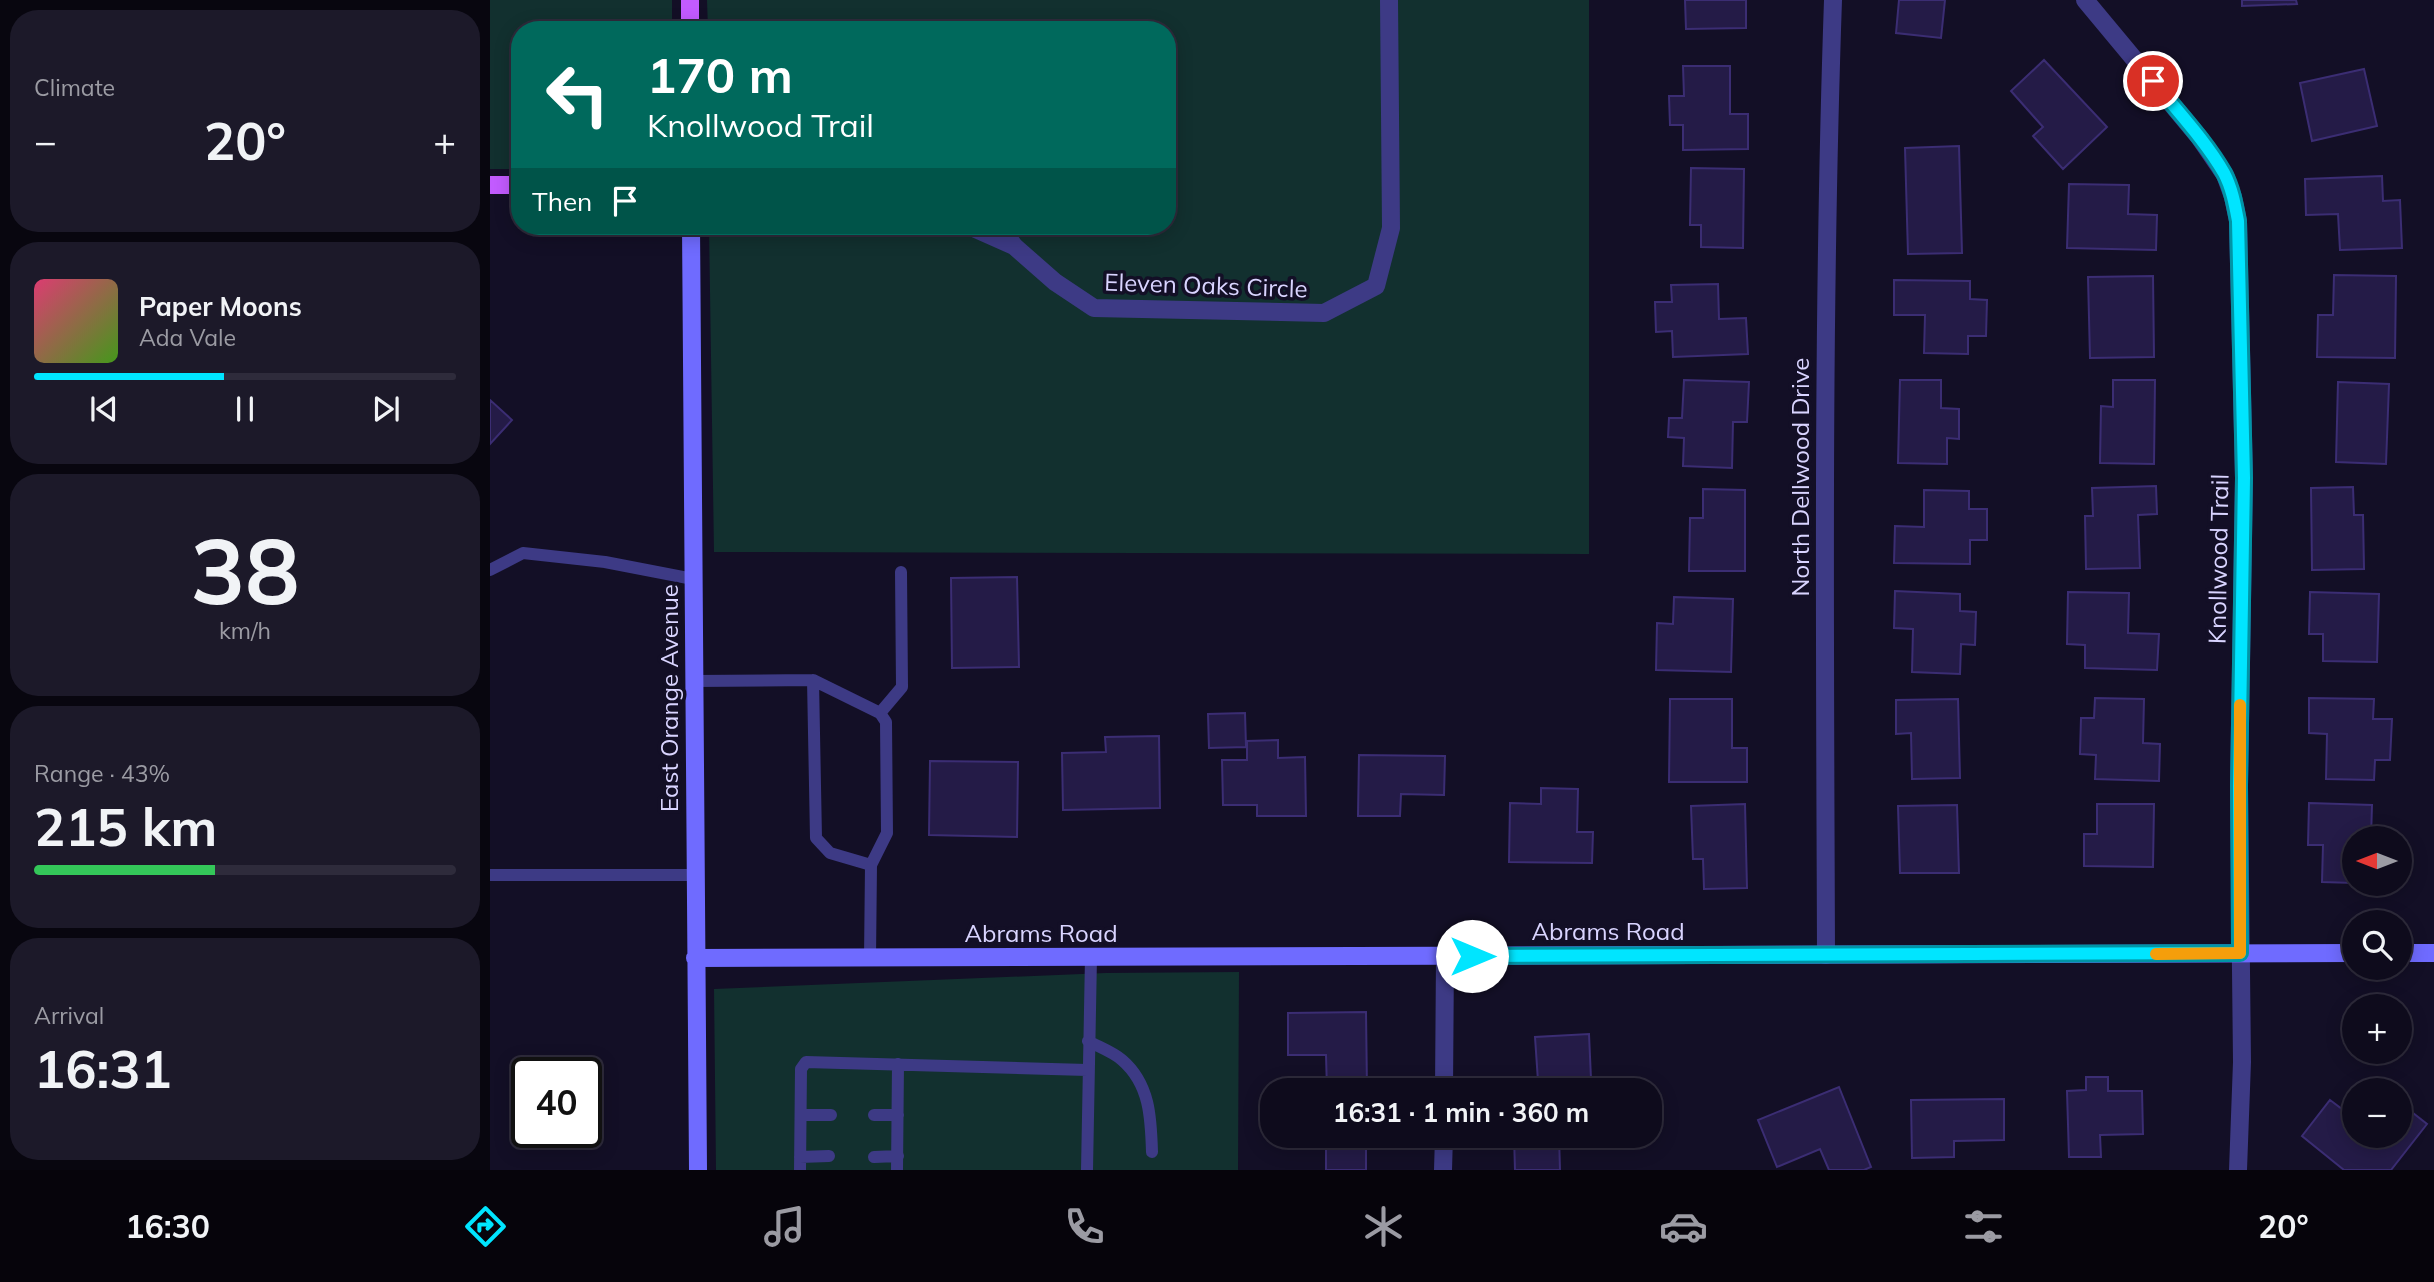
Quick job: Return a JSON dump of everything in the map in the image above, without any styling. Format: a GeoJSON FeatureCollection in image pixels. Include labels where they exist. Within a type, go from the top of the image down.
{"type":"FeatureCollection","features":[{"type":"Feature","properties":{"kind":"main road"},"geometry":{"type":"LineString","coordinates":[[690,0],[690,21]]}},
{"type":"Feature","properties":{"kind":"main road"},"geometry":{"type":"LineString","coordinates":[[490,186],[511,185]]}},
{"type":"Feature","properties":{"kind":"street","name":"Eleven Oaks Circle"},"geometry":{"type":"LineString","coordinates":[[1006,235],[1014,246],[1055,282],[1094,308],[1324,313],[1376,286],[1391,228],[1389,0]]}},
{"type":"Feature","properties":{"kind":"street","name":"North Dellwood Drive"},"geometry":{"type":"LineString","coordinates":[[1826,955],[1824,370],[1833,0]]}},
{"type":"Feature","properties":{"kind":"street","name":"Knollwood Trail"},"geometry":{"type":"LineString","coordinates":[[2085,0],[2199,137],[2225,175],[2238,221],[2244,478],[2239,786],[2242,1062],[2238,1170]]}},
{"type":"Feature","properties":{"kind":"street","name":"East Orange Avenue"},"geometry":{"type":"LineString","coordinates":[[691,235],[698,1170]]}},
{"type":"Feature","properties":{"kind":"street","name":"Eleven Oaks Circle"},"geometry":{"type":"LineString","coordinates":[[989,235],[1014,246]]}},
{"type":"Feature","properties":{"kind":"street","name":"Abrams Road"},"geometry":{"type":"LineString","coordinates":[[695,958],[2342,953]]}},
{"type":"Feature","properties":{"kind":"street"},"geometry":{"type":"LineString","coordinates":[[2412,953],[2434,953]]}},
{"type":"Feature","properties":{"kind":"street"},"geometry":{"type":"LineString","coordinates":[[1444,1078],[1445,956]]}},
{"type":"Feature","properties":{"kind":"street"},"geometry":{"type":"LineString","coordinates":[[1443,1170],[1444,1148]]}},
{"type":"Feature","properties":{"kind":"lane"},"geometry":{"type":"LineString","coordinates":[[490,570],[523,553],[604,562],[693,579]]}},
{"type":"Feature","properties":{"kind":"lane"},"geometry":{"type":"LineString","coordinates":[[880,713],[902,687],[901,572]]}},
{"type":"Feature","properties":{"kind":"lane"},"geometry":{"type":"LineString","coordinates":[[813,680],[817,838],[830,853],[871,865]]}},
{"type":"Feature","properties":{"kind":"lane"},"geometry":{"type":"LineString","coordinates":[[694,681],[813,680],[880,713],[886,722],[887,833],[871,865],[870,958]]}},
{"type":"Feature","properties":{"kind":"lane"},"geometry":{"type":"LineString","coordinates":[[490,875],[695,875]]}},
{"type":"Feature","properties":{"kind":"lane"},"geometry":{"type":"LineString","coordinates":[[1087,1170],[1091,957]]}},
{"type":"Feature","properties":{"kind":"lane"},"geometry":{"type":"LineString","coordinates":[[1088,1041],[1121,1058],[1137,1076],[1151,1113],[1152,1152]]}},
{"type":"Feature","properties":{"kind":"lane"},"geometry":{"type":"LineString","coordinates":[[829,1156],[800,1163],[801,1069],[806,1062],[1087,1070]]}},
{"type":"Feature","properties":{"kind":"lane"},"geometry":{"type":"LineString","coordinates":[[897,1170],[898,1064]]}},
{"type":"Feature","properties":{"kind":"lane"},"geometry":{"type":"LineString","coordinates":[[801,1115],[831,1115]]}},
{"type":"Feature","properties":{"kind":"lane"},"geometry":{"type":"LineString","coordinates":[[874,1115],[898,1115]]}},
{"type":"Feature","properties":{"kind":"lane"},"geometry":{"type":"LineString","coordinates":[[874,1157],[898,1156]]}},
{"type":"Feature","properties":{"kind":"green space"},"geometry":{"type":"Polygon","coordinates":[[[490,0],[672,0],[672,21],[511,21],[511,169],[490,169],[490,0]]]}},
{"type":"Feature","properties":{"kind":"green space"},"geometry":{"type":"Polygon","coordinates":[[[707,0],[1589,0],[1589,554],[714,552],[709,235],[1176,235],[1176,21],[708,21],[707,0]]]}},
{"type":"Feature","properties":{"kind":"green space"},"geometry":{"type":"Polygon","coordinates":[[[1239,972],[1238,1170],[716,1170],[714,989],[1106,973],[1239,972]]]}},
{"type":"Feature","properties":{"kind":"building"},"geometry":{"type":"Polygon","coordinates":[[[1685,0],[1746,0],[1746,28],[1686,29],[1685,0]]]}},
{"type":"Feature","properties":{"kind":"building"},"geometry":{"type":"Polygon","coordinates":[[[1899,0],[1945,0],[1941,38],[1896,33],[1899,0]]]}},
{"type":"Feature","properties":{"kind":"building"},"geometry":{"type":"Polygon","coordinates":[[[2242,0],[2296,0],[2297,4],[2242,6],[2242,0]]]}},
{"type":"Feature","properties":{"kind":"building"},"geometry":{"type":"Polygon","coordinates":[[[2044,60],[2107,127],[2063,169],[2033,136],[2043,127],[2011,91],[2044,60]]]}},
{"type":"Feature","properties":{"kind":"building"},"geometry":{"type":"Polygon","coordinates":[[[1683,66],[1730,66],[1730,114],[1748,114],[1748,149],[1683,150],[1683,125],[1670,125],[1669,96],[1684,96],[1683,66]]]}},
{"type":"Feature","properties":{"kind":"building"},"geometry":{"type":"Polygon","coordinates":[[[2364,69],[2377,126],[2312,141],[2300,83],[2364,69]]]}},
{"type":"Feature","properties":{"kind":"building"},"geometry":{"type":"Polygon","coordinates":[[[1959,146],[1962,253],[1908,254],[1905,148],[1959,146]]]}},
{"type":"Feature","properties":{"kind":"building"},"geometry":{"type":"Polygon","coordinates":[[[1691,168],[1744,169],[1743,248],[1701,247],[1701,225],[1690,225],[1691,168]]]}},
{"type":"Feature","properties":{"kind":"building"},"geometry":{"type":"Polygon","coordinates":[[[2382,176],[2383,201],[2400,200],[2402,248],[2340,250],[2338,214],[2306,215],[2305,179],[2382,176]]]}},
{"type":"Feature","properties":{"kind":"building"},"geometry":{"type":"Polygon","coordinates":[[[2069,184],[2129,185],[2128,214],[2157,215],[2156,250],[2067,248],[2069,184]]]}},
{"type":"Feature","properties":{"kind":"building"},"geometry":{"type":"Polygon","coordinates":[[[2334,275],[2396,276],[2395,358],[2317,357],[2318,315],[2333,315],[2334,275]]]}},
{"type":"Feature","properties":{"kind":"building"},"geometry":{"type":"Polygon","coordinates":[[[2153,276],[2154,357],[2090,358],[2088,277],[2153,276]]]}},
{"type":"Feature","properties":{"kind":"building"},"geometry":{"type":"Polygon","coordinates":[[[1894,280],[1970,281],[1970,299],[1987,300],[1986,336],[1968,336],[1968,354],[1924,353],[1925,315],[1894,315],[1894,280]]]}},
{"type":"Feature","properties":{"kind":"building"},"geometry":{"type":"Polygon","coordinates":[[[1718,284],[1719,319],[1746,318],[1748,354],[1673,357],[1672,331],[1656,332],[1655,302],[1672,302],[1671,285],[1718,284]]]}},
{"type":"Feature","properties":{"kind":"building"},"geometry":{"type":"Polygon","coordinates":[[[1684,380],[1749,382],[1747,422],[1733,422],[1732,468],[1683,466],[1684,438],[1668,437],[1669,418],[1682,418],[1684,380]]]}},
{"type":"Feature","properties":{"kind":"building"},"geometry":{"type":"Polygon","coordinates":[[[1900,380],[1941,380],[1941,408],[1959,409],[1959,439],[1947,438],[1947,464],[1898,463],[1900,380]]]}},
{"type":"Feature","properties":{"kind":"building"},"geometry":{"type":"Polygon","coordinates":[[[2113,380],[2155,380],[2154,464],[2100,463],[2101,406],[2113,407],[2113,380]]]}},
{"type":"Feature","properties":{"kind":"building"},"geometry":{"type":"Polygon","coordinates":[[[2338,382],[2389,384],[2386,464],[2336,462],[2338,382]]]}},
{"type":"Feature","properties":{"kind":"building"},"geometry":{"type":"Polygon","coordinates":[[[490,400],[512,420],[490,444],[490,400]]]}},
{"type":"Feature","properties":{"kind":"building"},"geometry":{"type":"Polygon","coordinates":[[[2156,486],[2157,514],[2138,515],[2140,568],[2086,569],[2085,516],[2093,516],[2092,488],[2156,486]]]}},
{"type":"Feature","properties":{"kind":"building"},"geometry":{"type":"Polygon","coordinates":[[[2353,487],[2354,515],[2363,515],[2364,569],[2312,570],[2311,488],[2353,487]]]}},
{"type":"Feature","properties":{"kind":"building"},"geometry":{"type":"Polygon","coordinates":[[[1703,489],[1745,490],[1745,571],[1689,571],[1690,518],[1703,518],[1703,489]]]}},
{"type":"Feature","properties":{"kind":"building"},"geometry":{"type":"Polygon","coordinates":[[[1924,490],[1969,491],[1969,509],[1987,509],[1987,540],[1970,540],[1970,564],[1894,563],[1895,526],[1924,527],[1924,490]]]}},
{"type":"Feature","properties":{"kind":"building"},"geometry":{"type":"Polygon","coordinates":[[[1017,577],[1019,667],[952,668],[951,578],[1017,577]]]}},
{"type":"Feature","properties":{"kind":"building"},"geometry":{"type":"Polygon","coordinates":[[[1895,591],[1960,594],[1960,611],[1976,612],[1975,645],[1961,644],[1960,674],[1912,672],[1913,629],[1894,628],[1895,591]]]}},
{"type":"Feature","properties":{"kind":"building"},"geometry":{"type":"Polygon","coordinates":[[[2068,592],[2129,593],[2128,633],[2159,634],[2157,670],[2085,668],[2085,645],[2067,644],[2068,592]]]}},
{"type":"Feature","properties":{"kind":"building"},"geometry":{"type":"Polygon","coordinates":[[[2310,592],[2379,594],[2377,662],[2323,661],[2323,634],[2309,634],[2310,592]]]}},
{"type":"Feature","properties":{"kind":"building"},"geometry":{"type":"Polygon","coordinates":[[[1674,597],[1733,599],[1731,672],[1656,670],[1657,623],[1673,624],[1674,597]]]}},
{"type":"Feature","properties":{"kind":"building"},"geometry":{"type":"Polygon","coordinates":[[[2095,698],[2144,699],[2143,743],[2160,744],[2159,781],[2095,779],[2096,755],[2080,754],[2081,718],[2094,718],[2095,698]]]}},
{"type":"Feature","properties":{"kind":"building"},"geometry":{"type":"Polygon","coordinates":[[[2309,698],[2374,699],[2373,719],[2392,719],[2390,760],[2375,760],[2374,780],[2326,779],[2327,734],[2309,733],[2309,698]]]}},
{"type":"Feature","properties":{"kind":"building"},"geometry":{"type":"Polygon","coordinates":[[[1670,699],[1732,699],[1732,748],[1747,748],[1747,782],[1669,782],[1670,699]]]}},
{"type":"Feature","properties":{"kind":"building"},"geometry":{"type":"Polygon","coordinates":[[[1958,699],[1960,778],[1912,779],[1911,733],[1896,734],[1896,700],[1958,699]]]}},
{"type":"Feature","properties":{"kind":"building"},"geometry":{"type":"Polygon","coordinates":[[[1245,713],[1246,747],[1209,748],[1208,714],[1245,713]]]}},
{"type":"Feature","properties":{"kind":"building"},"geometry":{"type":"Polygon","coordinates":[[[1159,736],[1160,808],[1063,810],[1062,753],[1106,752],[1105,737],[1159,736]]]}},
{"type":"Feature","properties":{"kind":"building"},"geometry":{"type":"Polygon","coordinates":[[[1278,740],[1278,758],[1305,757],[1306,816],[1257,816],[1257,805],[1223,805],[1222,760],[1247,760],[1247,741],[1278,740]]]}},
{"type":"Feature","properties":{"kind":"building"},"geometry":{"type":"Polygon","coordinates":[[[1359,755],[1445,756],[1444,795],[1401,794],[1400,816],[1358,816],[1359,755]]]}},
{"type":"Feature","properties":{"kind":"building"},"geometry":{"type":"Polygon","coordinates":[[[930,761],[1018,762],[1017,837],[929,835],[930,761]]]}},
{"type":"Feature","properties":{"kind":"building"},"geometry":{"type":"Polygon","coordinates":[[[1541,788],[1578,789],[1577,832],[1593,832],[1592,863],[1509,862],[1510,803],[1541,804],[1541,788]]]}},
{"type":"Feature","properties":{"kind":"building"},"geometry":{"type":"Polygon","coordinates":[[[2309,803],[2372,805],[2371,826],[2342,826],[2342,883],[2322,882],[2323,845],[2308,845],[2309,803]]]}},
{"type":"Feature","properties":{"kind":"building"},"geometry":{"type":"Polygon","coordinates":[[[1745,804],[1747,888],[1704,889],[1703,859],[1693,859],[1691,806],[1745,804]]]}},
{"type":"Feature","properties":{"kind":"building"},"geometry":{"type":"Polygon","coordinates":[[[2097,804],[2154,804],[2153,867],[2084,866],[2084,834],[2097,834],[2097,804]]]}},
{"type":"Feature","properties":{"kind":"building"},"geometry":{"type":"Polygon","coordinates":[[[1957,805],[1959,873],[1900,873],[1898,806],[1957,805]]]}},
{"type":"Feature","properties":{"kind":"building"},"geometry":{"type":"Polygon","coordinates":[[[1366,1012],[1367,1078],[1327,1078],[1326,1055],[1288,1055],[1288,1013],[1366,1012]]]}},
{"type":"Feature","properties":{"kind":"building"},"geometry":{"type":"Polygon","coordinates":[[[1589,1034],[1591,1078],[1538,1078],[1535,1037],[1589,1034]]]}},
{"type":"Feature","properties":{"kind":"building"},"geometry":{"type":"Polygon","coordinates":[[[2086,1077],[2108,1077],[2108,1091],[2142,1091],[2143,1134],[2100,1135],[2101,1157],[2069,1157],[2067,1091],[2086,1090],[2086,1077]]]}},
{"type":"Feature","properties":{"kind":"building"},"geometry":{"type":"Polygon","coordinates":[[[1839,1087],[1871,1167],[1864,1170],[1829,1170],[1820,1149],[1777,1167],[1758,1120],[1839,1087]]]}},
{"type":"Feature","properties":{"kind":"building"},"geometry":{"type":"Polygon","coordinates":[[[2004,1099],[2004,1140],[1954,1141],[1954,1157],[1912,1158],[1911,1100],[2004,1099]]]}},
{"type":"Feature","properties":{"kind":"building"},"geometry":{"type":"Polygon","coordinates":[[[2330,1100],[2342,1109],[2342,1148],[2408,1148],[2391,1170],[2344,1170],[2302,1136],[2330,1100]]]}},
{"type":"Feature","properties":{"kind":"building"},"geometry":{"type":"Polygon","coordinates":[[[2412,1112],[2427,1124],[2412,1143],[2412,1112]]]}},
{"type":"Feature","properties":{"kind":"building"},"geometry":{"type":"Polygon","coordinates":[[[1326,1148],[1366,1148],[1366,1170],[1326,1170],[1326,1148]]]}},
{"type":"Feature","properties":{"kind":"building"},"geometry":{"type":"Polygon","coordinates":[[[1514,1148],[1559,1148],[1560,1170],[1515,1170],[1514,1148]]]}},
{"type":"Feature","properties":{"kind":"slow traffic"},"geometry":{"type":"LineString","coordinates":[[2156,954],[2240,953],[2240,705]]}},
{"type":"Feature","properties":{"kind":"route"},"geometry":{"type":"LineString","coordinates":[[1472,956],[2240,953],[2239,786],[2244,478],[2238,221],[2225,175],[2199,137],[2153,81]]}}]}
